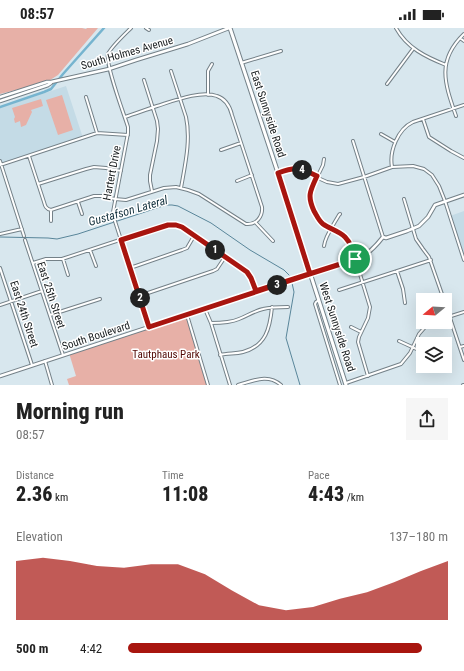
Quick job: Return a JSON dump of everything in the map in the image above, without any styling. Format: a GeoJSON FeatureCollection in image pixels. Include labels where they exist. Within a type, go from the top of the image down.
{"type":"FeatureCollection","features":[{"type":"Feature","properties":{"kind":"main road","name":"East Sunnyside Road"},"geometry":{"type":"LineString","coordinates":[[229,28],[310,274]]}},
{"type":"Feature","properties":{"kind":"main road","name":"West Sunnyside Road"},"geometry":{"type":"LineString","coordinates":[[310,274],[346,384]]}},
{"type":"Feature","properties":{"kind":"street","name":"Hartert Drive"},"geometry":{"type":"LineString","coordinates":[[130,28],[110,51],[107,58],[128,127],[128,135],[113,212],[114,221],[149,327]]}},
{"type":"Feature","properties":{"kind":"street","name":"South Holmes Avenue"},"geometry":{"type":"LineString","coordinates":[[0,97],[47,82],[62,80],[109,68],[188,44],[229,28]]}},
{"type":"Feature","properties":{"kind":"street"},"geometry":{"type":"LineString","coordinates":[[396,28],[404,40],[413,49],[446,65]]}},
{"type":"Feature","properties":{"kind":"street"},"geometry":{"type":"LineString","coordinates":[[456,116],[446,85],[445,74],[446,65],[450,54],[464,34]]}},
{"type":"Feature","properties":{"kind":"street"},"geometry":{"type":"LineString","coordinates":[[460,38],[464,41]]}},
{"type":"Feature","properties":{"kind":"street"},"geometry":{"type":"LineString","coordinates":[[387,84],[413,49]]}},
{"type":"Feature","properties":{"kind":"street"},"geometry":{"type":"LineString","coordinates":[[241,63],[281,50]]}},
{"type":"Feature","properties":{"kind":"street"},"geometry":{"type":"LineString","coordinates":[[208,95],[208,71],[212,64]]}},
{"type":"Feature","properties":{"kind":"street"},"geometry":{"type":"LineString","coordinates":[[172,71],[186,117],[188,130],[181,188]]}},
{"type":"Feature","properties":{"kind":"street"},"geometry":{"type":"LineString","coordinates":[[144,80],[157,121],[158,129],[150,178],[152,191]]}},
{"type":"Feature","properties":{"kind":"street","name":"South Holmes Avenue"},"geometry":{"type":"LineString","coordinates":[[0,101],[48,86],[51,82]]}},
{"type":"Feature","properties":{"kind":"street"},"geometry":{"type":"LineString","coordinates":[[29,156],[46,207],[49,210],[94,196],[126,200],[152,191],[176,187],[199,194],[246,224],[255,223],[263,210],[232,115],[228,104],[224,100],[218,96],[208,95],[180,98],[125,117]]}},
{"type":"Feature","properties":{"kind":"street"},"geometry":{"type":"LineString","coordinates":[[86,97],[97,133]]}},
{"type":"Feature","properties":{"kind":"street"},"geometry":{"type":"LineString","coordinates":[[392,167],[390,160],[395,142],[406,126],[464,106]]}},
{"type":"Feature","properties":{"kind":"street"},"geometry":{"type":"LineString","coordinates":[[423,119],[429,136],[464,158]]}},
{"type":"Feature","properties":{"kind":"street"},"geometry":{"type":"LineString","coordinates":[[1,165],[97,133],[128,135]]}},
{"type":"Feature","properties":{"kind":"street"},"geometry":{"type":"LineString","coordinates":[[381,134],[395,142]]}},
{"type":"Feature","properties":{"kind":"street"},"geometry":{"type":"LineString","coordinates":[[352,141],[383,237],[386,238],[413,229],[423,223],[435,205],[464,195]]}},
{"type":"Feature","properties":{"kind":"street"},"geometry":{"type":"LineString","coordinates":[[221,150],[241,143]]}},
{"type":"Feature","properties":{"kind":"street"},"geometry":{"type":"LineString","coordinates":[[324,159],[311,190],[310,200],[318,218],[323,224],[344,236],[349,243],[355,259],[370,307],[368,318],[358,342],[368,376]]}},
{"type":"Feature","properties":{"kind":"street"},"geometry":{"type":"LineString","coordinates":[[0,161],[24,236]]}},
{"type":"Feature","properties":{"kind":"street"},"geometry":{"type":"LineString","coordinates":[[278,173],[298,168],[327,182],[338,184],[392,167],[413,166],[424,169],[437,181],[464,260]]}},
{"type":"Feature","properties":{"kind":"street"},"geometry":{"type":"LineString","coordinates":[[38,184],[94,167],[121,170]]}},
{"type":"Feature","properties":{"kind":"street"},"geometry":{"type":"LineString","coordinates":[[237,180],[252,175]]}},
{"type":"Feature","properties":{"kind":"street"},"geometry":{"type":"LineString","coordinates":[[404,199],[418,243],[428,254],[431,260],[442,293]]}},
{"type":"Feature","properties":{"kind":"street"},"geometry":{"type":"LineString","coordinates":[[78,202],[82,214]]}},
{"type":"Feature","properties":{"kind":"street"},"geometry":{"type":"LineString","coordinates":[[51,210],[51,221]]}},
{"type":"Feature","properties":{"kind":"street"},"geometry":{"type":"LineString","coordinates":[[324,246],[324,242],[340,214]]}},
{"type":"Feature","properties":{"kind":"street"},"geometry":{"type":"LineString","coordinates":[[255,223],[273,241]]}},
{"type":"Feature","properties":{"kind":"street"},"geometry":{"type":"LineString","coordinates":[[33,263],[46,259],[63,259],[168,225],[176,225],[182,227],[249,274],[256,291]]}},
{"type":"Feature","properties":{"kind":"street"},"geometry":{"type":"LineString","coordinates":[[0,234],[22,229]]}},
{"type":"Feature","properties":{"kind":"street"},"geometry":{"type":"LineString","coordinates":[[130,268],[187,248],[194,236]]}},
{"type":"Feature","properties":{"kind":"street","name":"South Boulevard"},"geometry":{"type":"LineString","coordinates":[[0,375],[355,259],[367,253],[383,237]]}},
{"type":"Feature","properties":{"kind":"street","name":"East 25th Street"},"geometry":{"type":"LineString","coordinates":[[25,240],[63,355]]}},
{"type":"Feature","properties":{"kind":"street"},"geometry":{"type":"LineString","coordinates":[[90,250],[96,266]]}},
{"type":"Feature","properties":{"kind":"street"},"geometry":{"type":"LineString","coordinates":[[139,296],[213,271],[217,269],[225,257]]}},
{"type":"Feature","properties":{"kind":"street"},"geometry":{"type":"LineString","coordinates":[[63,259],[68,275]]}},
{"type":"Feature","properties":{"kind":"street"},"geometry":{"type":"LineString","coordinates":[[339,290],[431,260]]}},
{"type":"Feature","properties":{"kind":"street","name":"East 24th Street"},"geometry":{"type":"LineString","coordinates":[[0,268],[32,365]]}},
{"type":"Feature","properties":{"kind":"street"},"geometry":{"type":"LineString","coordinates":[[397,271],[403,289],[405,303]]}},
{"type":"Feature","properties":{"kind":"street"},"geometry":{"type":"LineString","coordinates":[[0,305],[42,291]]}},
{"type":"Feature","properties":{"kind":"street"},"geometry":{"type":"LineString","coordinates":[[50,315],[100,299]]}},
{"type":"Feature","properties":{"kind":"street"},"geometry":{"type":"LineString","coordinates":[[319,300],[315,304],[340,385]]}},
{"type":"Feature","properties":{"kind":"street"},"geometry":{"type":"LineString","coordinates":[[211,323],[234,321],[258,310],[272,307],[288,307]]}},
{"type":"Feature","properties":{"kind":"street"},"geometry":{"type":"LineString","coordinates":[[220,355],[243,352],[256,346],[268,331],[271,321],[272,307]]}},
{"type":"Feature","properties":{"kind":"street"},"geometry":{"type":"LineString","coordinates":[[205,309],[211,323],[230,385]]}},
{"type":"Feature","properties":{"kind":"street"},"geometry":{"type":"LineString","coordinates":[[452,316],[464,312]]}},
{"type":"Feature","properties":{"kind":"street"},"geometry":{"type":"LineString","coordinates":[[187,314],[208,385]]}},
{"type":"Feature","properties":{"kind":"street"},"geometry":{"type":"LineString","coordinates":[[452,323],[464,360]]}},
{"type":"Feature","properties":{"kind":"street"},"geometry":{"type":"LineString","coordinates":[[351,327],[361,332]]}},
{"type":"Feature","properties":{"kind":"street"},"geometry":{"type":"LineString","coordinates":[[346,384],[401,364],[408,356],[423,329]]}},
{"type":"Feature","properties":{"kind":"street"},"geometry":{"type":"LineString","coordinates":[[399,341],[416,348]]}},
{"type":"Feature","properties":{"kind":"street"},"geometry":{"type":"LineString","coordinates":[[460,347],[464,346]]}},
{"type":"Feature","properties":{"kind":"street"},"geometry":{"type":"LineString","coordinates":[[45,361],[52,385]]}},
{"type":"Feature","properties":{"kind":"street"},"geometry":{"type":"LineString","coordinates":[[238,385],[265,378],[275,380],[281,385]]}},
{"type":"Feature","properties":{"kind":"shaded area"},"geometry":{"type":"Polygon","coordinates":[[[66,86],[83,138],[1,165],[0,108],[66,86]]]}},
{"type":"Feature","properties":{"kind":"shaded area"},"geometry":{"type":"Polygon","coordinates":[[[464,211],[464,259],[450,216],[464,211]]]}},
{"type":"Feature","properties":{"kind":"green space"},"geometry":{"type":"Polygon","coordinates":[[[0,28],[98,28],[58,75],[47,82],[0,94],[0,28]]]}},
{"type":"Feature","properties":{"kind":"green space"},"geometry":{"type":"Polygon","coordinates":[[[62,95],[73,130],[58,135],[46,100],[62,95]]]}},
{"type":"Feature","properties":{"kind":"green space"},"geometry":{"type":"Polygon","coordinates":[[[41,99],[43,106],[31,110],[32,112],[26,125],[21,127],[20,121],[15,123],[12,108],[41,99]]]}},
{"type":"Feature","properties":{"kind":"green space","name":"Tautphaus Park"},"geometry":{"type":"Polygon","coordinates":[[[187,315],[208,385],[69,385],[67,379],[76,376],[69,353],[187,315]]]}},
{"type":"Feature","properties":{"kind":"waterway"},"geometry":{"type":"LineString","coordinates":[[0,107],[51,89],[104,28]]}},
{"type":"Feature","properties":{"kind":"waterway","name":"Gustafson Lateral"},"geometry":{"type":"LineString","coordinates":[[0,237],[57,239],[78,234],[166,205],[172,205],[178,206],[211,223],[250,250],[284,270],[289,275]]}},
{"type":"Feature","properties":{"kind":"waterway","name":"Gustafson Lateral"},"geometry":{"type":"LineString","coordinates":[[292,283],[294,292],[286,338],[300,385]]}},
{"type":"Feature","properties":{"kind":"route"},"geometry":{"type":"LineString","coordinates":[[355,259],[316,272],[256,291],[247,272],[182,227],[168,225],[121,240],[149,327],[310,274],[278,173],[298,168],[317,176],[310,195],[312,206],[323,224],[344,236],[352,248],[355,259]]}}]}
